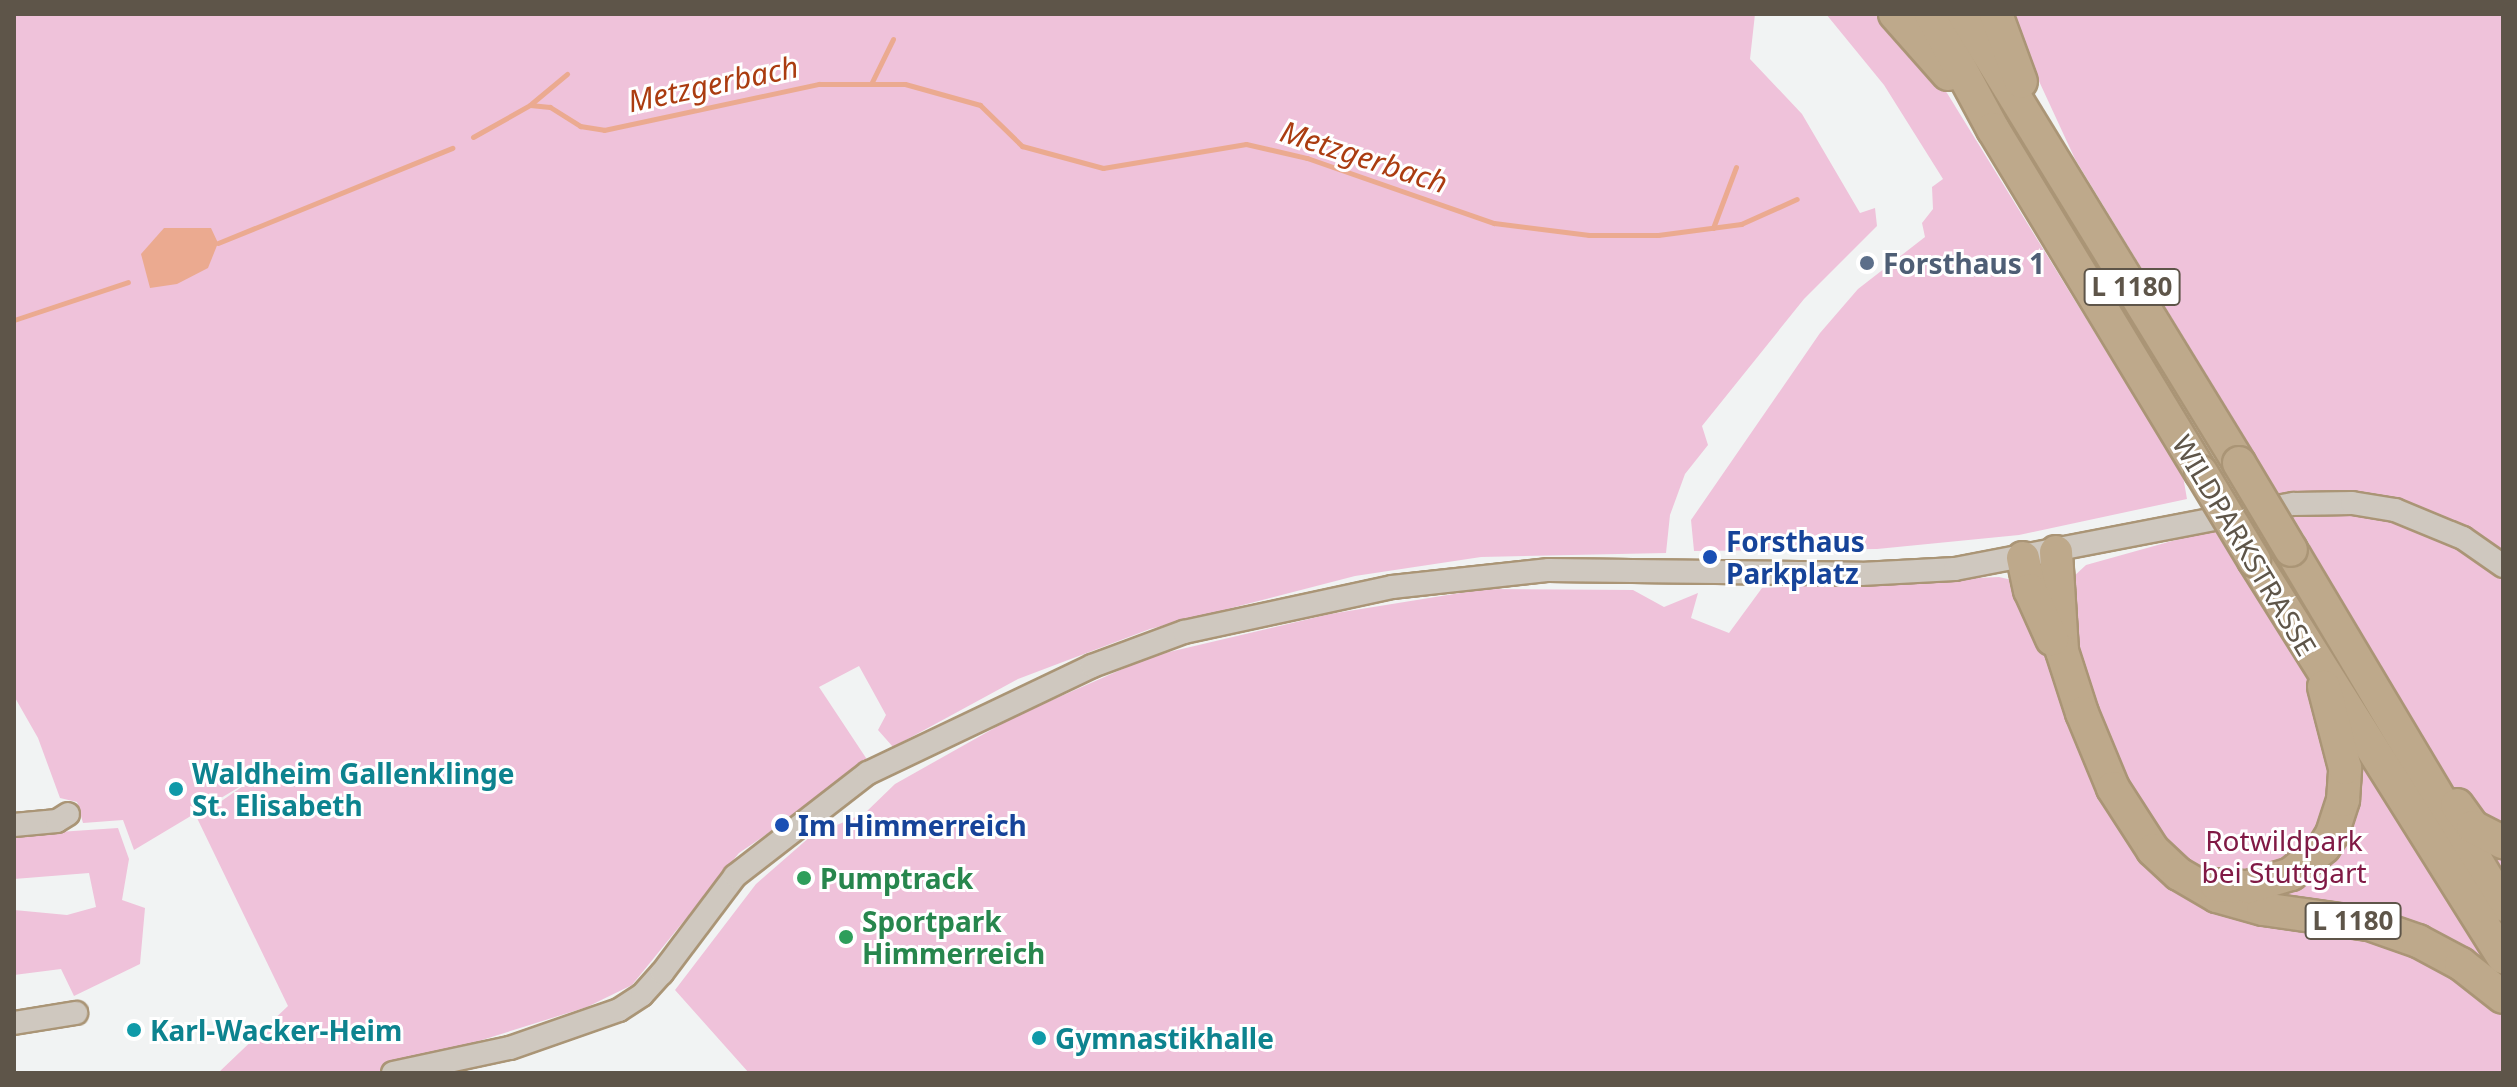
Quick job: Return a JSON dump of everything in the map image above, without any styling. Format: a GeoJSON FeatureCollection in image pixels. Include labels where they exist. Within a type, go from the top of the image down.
{"type":"FeatureCollection","features":[{"type":"Feature","properties":{"kind":"highway","name":"L 1180"},"geometry":{"type":"LineString","coordinates":[[1895,14],[1993,129]]}},
{"type":"Feature","properties":{"kind":"highway","name":"L 1180"},"geometry":{"type":"LineString","coordinates":[[1931,14],[1993,129]]}},
{"type":"Feature","properties":{"kind":"highway","name":"L 1180"},"geometry":{"type":"LineString","coordinates":[[1964,14],[1999,77],[2026,112]]}},
{"type":"Feature","properties":{"kind":"highway"},"geometry":{"type":"LineString","coordinates":[[1996,14],[2021,79],[2026,112]]}},
{"type":"Feature","properties":{"kind":"highway","name":"WILDPARKSTRASSE"},"geometry":{"type":"LineString","coordinates":[[2026,112],[2503,905]]}},
{"type":"Feature","properties":{"kind":"highway","name":"WILDPARKSTRASSE"},"geometry":{"type":"LineString","coordinates":[[1993,129],[2254,560],[2503,957]]}},
{"type":"Feature","properties":{"kind":"highway","name":"L 1180"},"geometry":{"type":"LineString","coordinates":[[2056,552],[2062,651]]}},
{"type":"Feature","properties":{"kind":"highway","name":"L 1180"},"geometry":{"type":"LineString","coordinates":[[2023,558],[2040,615],[2062,651],[2096,749],[2129,817],[2153,850],[2190,881],[2238,903],[2369,924],[2418,941],[2461,964],[2503,997]]}},
{"type":"Feature","properties":{"kind":"highway","name":"L 1180"},"geometry":{"type":"LineString","coordinates":[[2190,881],[2228,887],[2266,884],[2304,864],[2332,834],[2343,800],[2345,768],[2314,657]]}},
{"type":"Feature","properties":{"kind":"highway"},"geometry":{"type":"LineString","coordinates":[[2397,731],[2437,776],[2473,827],[2503,842]]}},
{"type":"Feature","properties":{"kind":"street"},"geometry":{"type":"LineString","coordinates":[[393,1073],[510,1048],[619,1010],[642,995],[662,973],[735,876],[868,773],[959,725],[1146,643],[1361,593],[1469,576],[1632,568],[1908,572],[2023,558],[2246,511],[2352,503],[2427,521],[2503,566]]}},
{"type":"Feature","properties":{"kind":"street"},"geometry":{"type":"LineString","coordinates":[[14,825],[57,821],[68,814]]}},
{"type":"Feature","properties":{"kind":"street"},"geometry":{"type":"LineString","coordinates":[[14,1023],[76,1013]]}},
{"type":"Feature","properties":{"kind":"green space"},"geometry":{"type":"Polygon","coordinates":[[[14,14],[1755,14],[1750,59],[1802,114],[1860,213],[1875,208],[1877,226],[1804,299],[1702,426],[1708,445],[1685,474],[1670,515],[1666,553],[1481,557],[1355,576],[1150,629],[1018,679],[893,747],[878,730],[886,715],[859,666],[819,687],[870,764],[739,853],[632,985],[587,1007],[377,1073],[218,1073],[288,1006],[197,818],[256,777],[134,850],[123,820],[83,823],[77,802],[60,798],[38,738],[14,696],[14,14]]]}},
{"type":"Feature","properties":{"kind":"green space"},"geometry":{"type":"Polygon","coordinates":[[[1826,14],[1880,14],[1947,93],[2183,476],[2187,499],[2019,535],[1877,549],[1694,551],[1691,520],[1820,333],[1858,289],[1925,237],[1922,223],[1933,209],[1932,187],[1943,179],[1884,85],[1826,14]]]}},
{"type":"Feature","properties":{"kind":"green space","name":"Rotwildpark bei Stuttgart"},"geometry":{"type":"Polygon","coordinates":[[[2008,14],[2503,14],[2503,1073],[749,1073],[675,990],[756,884],[811,836],[865,813],[895,784],[1014,717],[1152,656],[1330,614],[1485,589],[1633,590],[1664,607],[1698,593],[1691,618],[1729,633],[1762,588],[1999,577],[2012,580],[2070,639],[2072,578],[2086,565],[2215,529],[2265,610],[2292,593],[2310,545],[2075,159],[2008,14]]]}},
{"type":"Feature","properties":{"kind":"green space"},"geometry":{"type":"Polygon","coordinates":[[[118,828],[129,859],[122,900],[145,908],[140,964],[74,996],[61,969],[14,975],[14,910],[67,915],[96,907],[89,873],[14,879],[14,835],[118,828]]]}},
{"type":"Feature","properties":{"kind":"shaded area"},"geometry":{"type":"Polygon","coordinates":[[[164,228],[211,228],[218,243],[208,268],[177,284],[150,288],[141,254],[164,228]]]}},
{"type":"Feature","properties":{"kind":"waterway"},"geometry":{"type":"LineString","coordinates":[[871,84],[893,39]]}},
{"type":"Feature","properties":{"kind":"waterway"},"geometry":{"type":"LineString","coordinates":[[531,104],[567,74]]}},
{"type":"Feature","properties":{"kind":"waterway","name":"Metzgerbach"},"geometry":{"type":"LineString","coordinates":[[473,137],[530,105],[550,107],[580,126],[604,130],[819,84],[905,84],[980,105],[1022,146],[1103,168],[1246,144],[1307,158],[1494,223],[1589,235],[1658,235],[1741,224],[1797,199]]}},
{"type":"Feature","properties":{"kind":"waterway","name":"Metzgerbach"},"geometry":{"type":"LineString","coordinates":[[218,243],[452,148]]}},
{"type":"Feature","properties":{"kind":"waterway"},"geometry":{"type":"LineString","coordinates":[[1713,228],[1736,167]]}},
{"type":"Feature","properties":{"kind":"waterway","name":"Metzgerbach"},"geometry":{"type":"LineString","coordinates":[[14,320],[128,282]]}},
{"type":"Feature","properties":{"kind":"place","name":"Forsthaus 1"},"geometry":{"type":"Point","coordinates":[1867,263]}},
{"type":"Feature","properties":{"kind":"place","name":"Forsthaus Parkplatz"},"geometry":{"type":"Point","coordinates":[1710,557]}},
{"type":"Feature","properties":{"kind":"place","name":"Waldheim Gallenklinge St. Elisabeth"},"geometry":{"type":"Point","coordinates":[176,789]}},
{"type":"Feature","properties":{"kind":"place","name":"Im Himmerreich"},"geometry":{"type":"Point","coordinates":[782,825]}},
{"type":"Feature","properties":{"kind":"place","name":"Pumptrack"},"geometry":{"type":"Point","coordinates":[804,878]}},
{"type":"Feature","properties":{"kind":"place","name":"Sportpark Himmerreich"},"geometry":{"type":"Point","coordinates":[846,937]}},
{"type":"Feature","properties":{"kind":"place","name":"Karl-Wacker-Heim"},"geometry":{"type":"Point","coordinates":[134,1030]}},
{"type":"Feature","properties":{"kind":"place","name":"Gymnastikhalle"},"geometry":{"type":"Point","coordinates":[1039,1038]}}]}
